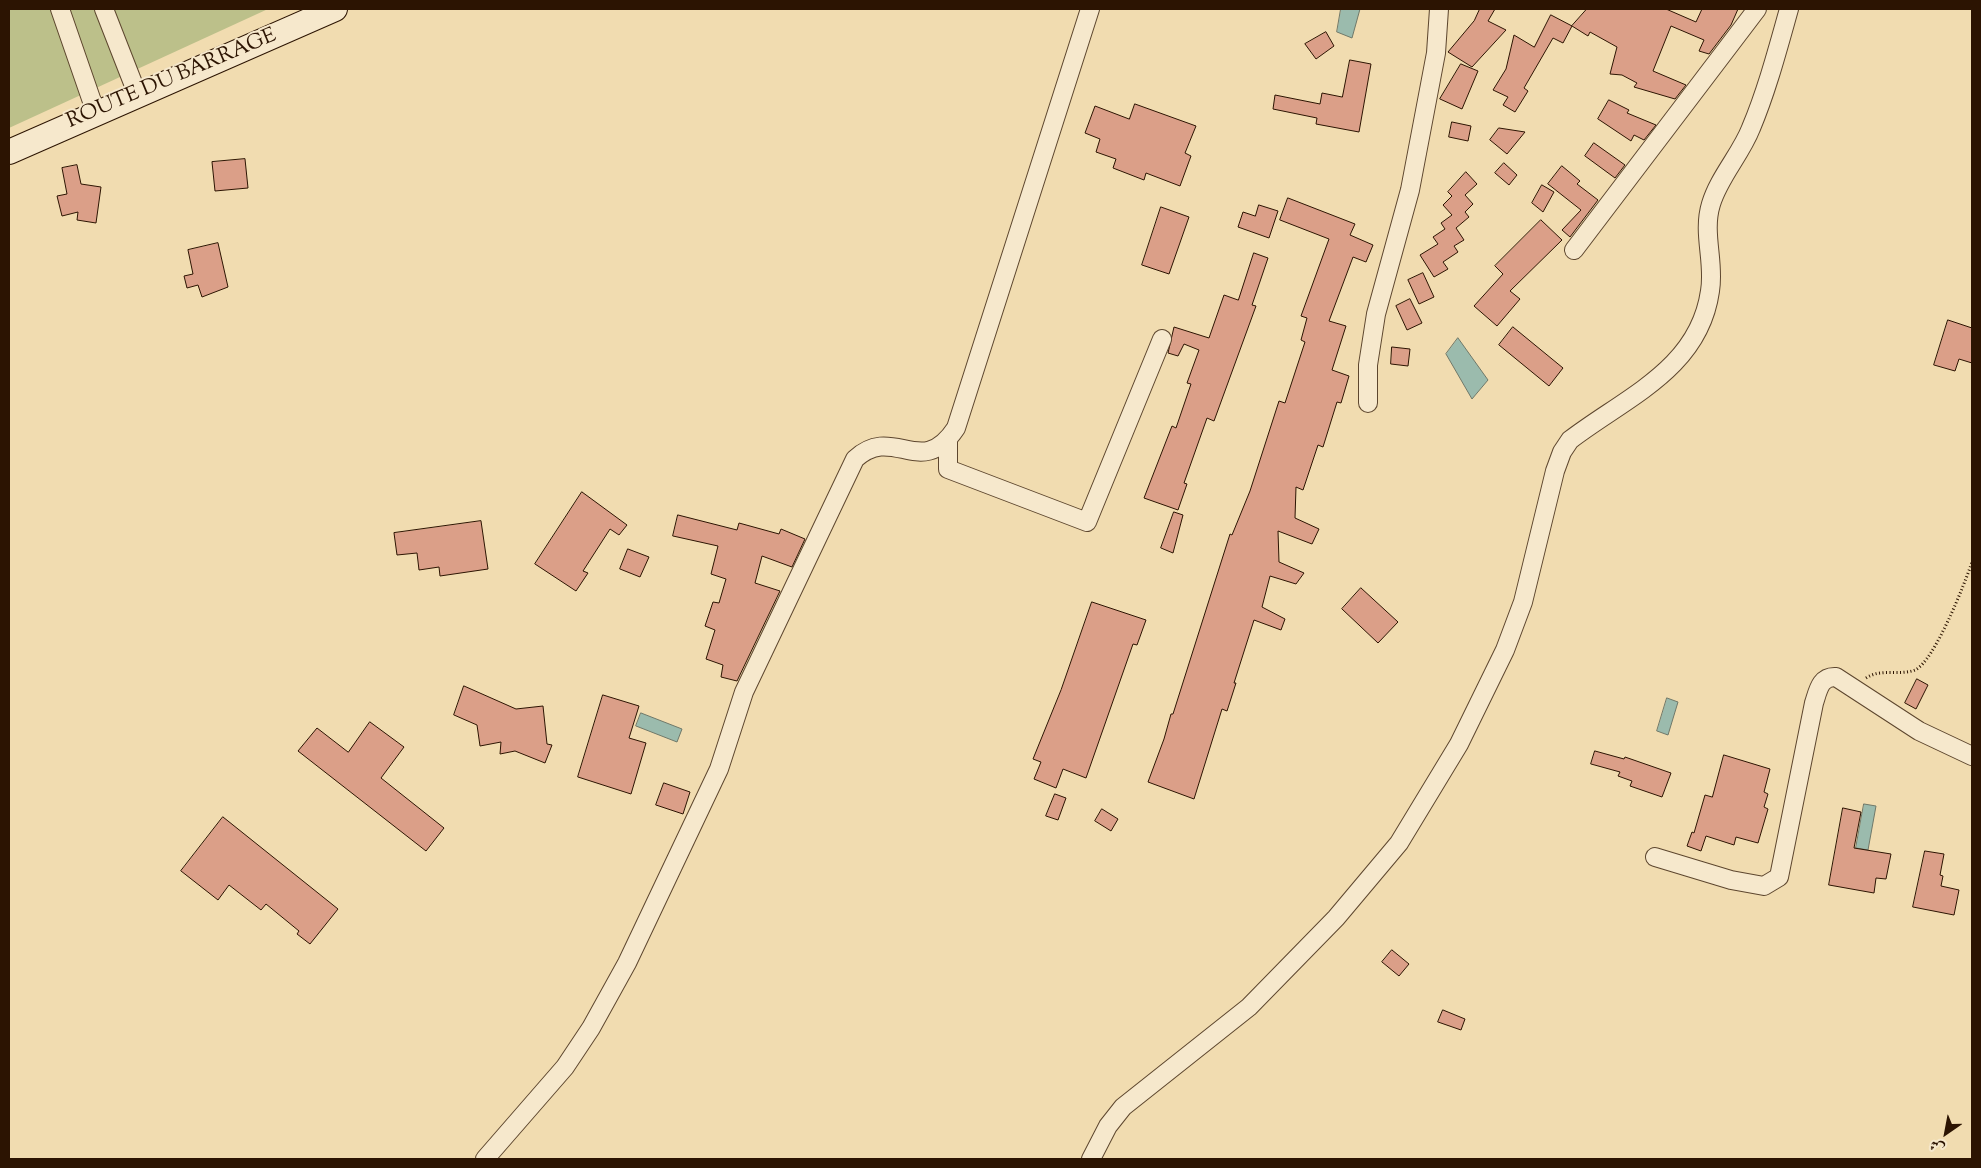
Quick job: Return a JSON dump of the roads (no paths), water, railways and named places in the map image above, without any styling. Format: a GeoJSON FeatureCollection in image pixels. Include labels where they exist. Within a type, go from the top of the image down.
{"type":"FeatureCollection","features":[{"type":"Feature","properties":{"kind":"main road","name":"ROUTE DU BARRAGE"},"geometry":{"type":"LineString","coordinates":[[9,152],[335,9]]}},
{"type":"Feature","properties":{"kind":"street"},"geometry":{"type":"LineString","coordinates":[[60,9],[96,113]]}},
{"type":"Feature","properties":{"kind":"street"},"geometry":{"type":"LineString","coordinates":[[104,9],[138,96]]}},
{"type":"Feature","properties":{"kind":"street"},"geometry":{"type":"LineString","coordinates":[[485,1159],[565,1067],[591,1028],[627,963],[719,769],[744,692],[855,459],[866,449],[877,446],[889,446],[914,452],[934,451],[948,441],[956,428],[1090,9]]}},
{"type":"Feature","properties":{"kind":"street"},"geometry":{"type":"LineString","coordinates":[[1368,403],[1368,365],[1376,314],[1410,190],[1436,53],[1440,9]]}},
{"type":"Feature","properties":{"kind":"street"},"geometry":{"type":"LineString","coordinates":[[1574,250],[1757,9]]}},
{"type":"Feature","properties":{"kind":"street"},"geometry":{"type":"LineString","coordinates":[[1091,1159],[1108,1126],[1123,1107],[1250,1006],[1336,918],[1399,843],[1428,796],[1459,744],[1505,650],[1523,602],[1555,471],[1562,452],[1570,440],[1662,375],[1690,346],[1710,293],[1712,263],[1707,226],[1711,203],[1751,128],[1789,9]]}},
{"type":"Feature","properties":{"kind":"street"},"geometry":{"type":"LineString","coordinates":[[948,441],[948,469],[1087,522],[1162,339]]}},
{"type":"Feature","properties":{"kind":"street"},"geometry":{"type":"LineString","coordinates":[[1655,856],[1731,880],[1764,886],[1779,878],[1814,704],[1821,682],[1826,678],[1836,677],[1919,731],[1972,756]]}}]}
